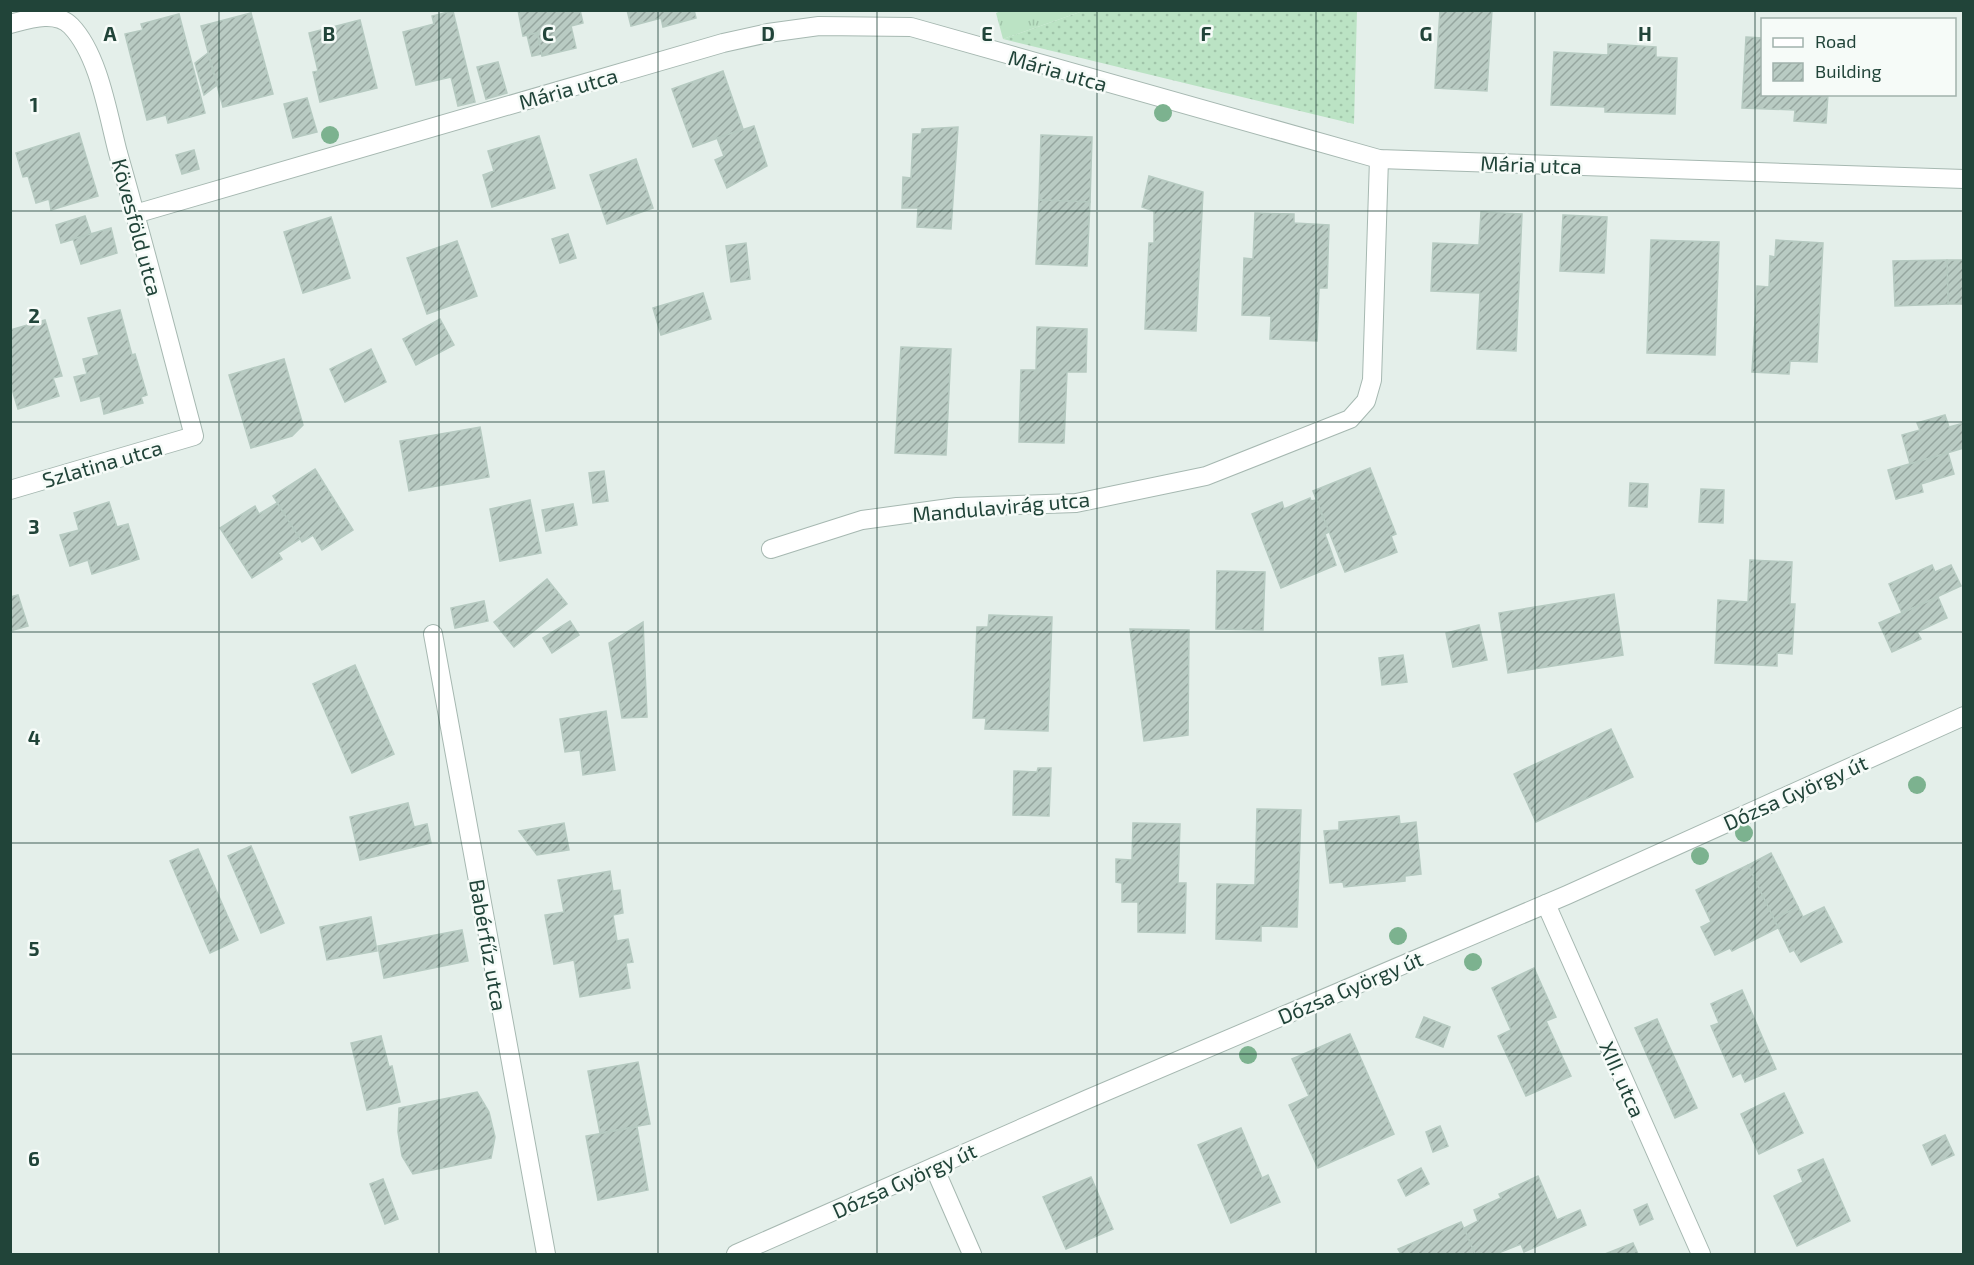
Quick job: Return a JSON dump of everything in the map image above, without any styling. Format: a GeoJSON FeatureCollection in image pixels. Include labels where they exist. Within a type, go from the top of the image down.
{"type":"FeatureCollection","features":[{"type":"Feature","properties":{"kind":"street","name":"Kövesföld utca"},"geometry":{"type":"LineString","coordinates":[[10,24],[32,18],[53,17],[70,24],[85,45],[95,69],[194,436]]}},
{"type":"Feature","properties":{"kind":"street","name":"Mária utca"},"geometry":{"type":"LineString","coordinates":[[135,214],[723,43],[768,33],[819,26],[911,27],[1379,159],[1964,179]]}},
{"type":"Feature","properties":{"kind":"street","name":"Mandulavirág utca"},"geometry":{"type":"LineString","coordinates":[[771,549],[862,520],[957,507],[1076,503],[1206,476],[1350,419],[1366,401],[1372,380],[1379,159]]}},
{"type":"Feature","properties":{"kind":"street","name":"Szlatina utca"},"geometry":{"type":"LineString","coordinates":[[10,490],[194,436]]}},
{"type":"Feature","properties":{"kind":"street","name":"Babérfűz utca"},"geometry":{"type":"LineString","coordinates":[[433,634],[546,1254]]}},
{"type":"Feature","properties":{"kind":"street","name":"Dózsa György út"},"geometry":{"type":"LineString","coordinates":[[736,1254],[1546,904],[1964,716]]}},
{"type":"Feature","properties":{"kind":"street","name":"XIII. utca"},"geometry":{"type":"LineString","coordinates":[[1546,904],[1701,1254]]}},
{"type":"Feature","properties":{"kind":"street"},"geometry":{"type":"LineString","coordinates":[[934,1167],[972,1254]]}},
{"type":"Feature","properties":{"kind":"green space"},"geometry":{"type":"Polygon","coordinates":[[[1003,10],[1083,11],[1003,39],[996,13],[1003,10]]]}},
{"type":"Feature","properties":{"kind":"green space"},"geometry":{"type":"Polygon","coordinates":[[[1083,11],[1357,11],[1354,124],[1003,39],[1083,11]]]}},
{"type":"Feature","properties":{"kind":"building"},"geometry":{"type":"Polygon","coordinates":[[[518,10],[580,10],[583,23],[571,26],[576,48],[542,56],[537,33],[523,36],[518,10]]]}},
{"type":"Feature","properties":{"kind":"building"},"geometry":{"type":"Polygon","coordinates":[[[627,10],[694,10],[696,18],[663,27],[661,18],[631,26],[627,10]]]}},
{"type":"Feature","properties":{"kind":"building"},"geometry":{"type":"Polygon","coordinates":[[[1440,10],[1492,10],[1487,91],[1435,88],[1440,10]]]}},
{"type":"Feature","properties":{"kind":"building"},"geometry":{"type":"Polygon","coordinates":[[[453,11],[475,102],[458,106],[451,77],[416,85],[403,32],[434,24],[432,16],[453,11]]]}},
{"type":"Feature","properties":{"kind":"building"},"geometry":{"type":"Polygon","coordinates":[[[251,13],[273,94],[223,107],[201,26],[251,13]]]}},
{"type":"Feature","properties":{"kind":"building"},"geometry":{"type":"Polygon","coordinates":[[[179,14],[205,113],[168,123],[166,115],[147,120],[125,34],[143,30],[141,24],[179,14]]]}},
{"type":"Feature","properties":{"kind":"building"},"geometry":{"type":"Polygon","coordinates":[[[360,20],[377,88],[320,102],[313,72],[318,71],[309,33],[360,20]]]}},
{"type":"Feature","properties":{"kind":"building"},"geometry":{"type":"Polygon","coordinates":[[[537,33],[542,54],[532,56],[527,35],[537,33]]]}},
{"type":"Feature","properties":{"kind":"building"},"geometry":{"type":"Polygon","coordinates":[[[1746,37],[1761,38],[1761,96],[1828,96],[1826,123],[1794,121],[1795,110],[1742,108],[1746,37]]]}},
{"type":"Feature","properties":{"kind":"building"},"geometry":{"type":"Polygon","coordinates":[[[1608,44],[1656,47],[1656,57],[1677,58],[1675,114],[1605,112],[1605,107],[1551,105],[1554,52],[1608,55],[1608,44]]]}},
{"type":"Feature","properties":{"kind":"building"},"geometry":{"type":"Polygon","coordinates":[[[208,53],[217,85],[204,95],[195,63],[208,53]]]}},
{"type":"Feature","properties":{"kind":"building"},"geometry":{"type":"Polygon","coordinates":[[[498,62],[507,93],[486,99],[477,67],[498,62]]]}},
{"type":"Feature","properties":{"kind":"building"},"geometry":{"type":"Polygon","coordinates":[[[723,71],[743,129],[693,147],[672,89],[723,71]]]}},
{"type":"Feature","properties":{"kind":"building"},"geometry":{"type":"Polygon","coordinates":[[[307,98],[317,132],[293,138],[284,104],[307,98]]]}},
{"type":"Feature","properties":{"kind":"building"},"geometry":{"type":"Polygon","coordinates":[[[754,126],[767,166],[727,188],[715,160],[724,156],[717,138],[754,126]]]}},
{"type":"Feature","properties":{"kind":"building"},"geometry":{"type":"Polygon","coordinates":[[[958,127],[951,229],[917,227],[918,208],[902,208],[903,177],[911,178],[913,134],[921,134],[922,129],[958,127]]]}},
{"type":"Feature","properties":{"kind":"building"},"geometry":{"type":"Polygon","coordinates":[[[79,133],[98,196],[51,210],[49,199],[36,203],[28,176],[23,177],[16,153],[79,133]]]}},
{"type":"Feature","properties":{"kind":"building"},"geometry":{"type":"Polygon","coordinates":[[[1041,135],[1092,137],[1090,202],[1039,200],[1041,135]]]}},
{"type":"Feature","properties":{"kind":"building"},"geometry":{"type":"Polygon","coordinates":[[[539,136],[555,188],[492,207],[483,175],[494,171],[488,151],[539,136]]]}},
{"type":"Feature","properties":{"kind":"building"},"geometry":{"type":"Polygon","coordinates":[[[194,150],[199,169],[182,174],[176,155],[194,150]]]}},
{"type":"Feature","properties":{"kind":"building"},"geometry":{"type":"Polygon","coordinates":[[[636,159],[653,208],[607,224],[590,175],[636,159]]]}},
{"type":"Feature","properties":{"kind":"building"},"geometry":{"type":"Polygon","coordinates":[[[1149,176],[1203,192],[1196,331],[1145,329],[1149,243],[1154,243],[1154,211],[1142,207],[1149,176]]]}},
{"type":"Feature","properties":{"kind":"building"},"geometry":{"type":"Polygon","coordinates":[[[1039,200],[1090,202],[1087,266],[1036,264],[1039,200]]]}},
{"type":"Feature","properties":{"kind":"building"},"geometry":{"type":"Polygon","coordinates":[[[1481,212],[1522,214],[1516,351],[1477,349],[1480,293],[1431,291],[1433,243],[1479,245],[1481,212]]]}},
{"type":"Feature","properties":{"kind":"building"},"geometry":{"type":"Polygon","coordinates":[[[1255,213],[1294,214],[1294,223],[1329,225],[1327,288],[1319,288],[1317,341],[1270,339],[1271,316],[1242,315],[1244,258],[1253,259],[1255,213]]]}},
{"type":"Feature","properties":{"kind":"building"},"geometry":{"type":"Polygon","coordinates":[[[1563,215],[1607,217],[1604,273],[1560,271],[1563,215]]]}},
{"type":"Feature","properties":{"kind":"building"},"geometry":{"type":"Polygon","coordinates":[[[85,216],[91,234],[61,243],[56,225],[85,216]]]}},
{"type":"Feature","properties":{"kind":"building"},"geometry":{"type":"Polygon","coordinates":[[[331,217],[350,278],[303,293],[284,232],[331,217]]]}},
{"type":"Feature","properties":{"kind":"building"},"geometry":{"type":"Polygon","coordinates":[[[111,228],[117,253],[81,264],[73,239],[111,228]]]}},
{"type":"Feature","properties":{"kind":"building"},"geometry":{"type":"Polygon","coordinates":[[[568,234],[576,258],[560,263],[552,239],[568,234]]]}},
{"type":"Feature","properties":{"kind":"building"},"geometry":{"type":"Polygon","coordinates":[[[1651,240],[1719,242],[1715,355],[1647,353],[1651,240]]]}},
{"type":"Feature","properties":{"kind":"building"},"geometry":{"type":"Polygon","coordinates":[[[1776,240],[1823,243],[1817,362],[1790,361],[1789,374],[1752,372],[1757,286],[1769,287],[1770,256],[1775,257],[1776,240]]]}},
{"type":"Feature","properties":{"kind":"building"},"geometry":{"type":"Polygon","coordinates":[[[457,241],[477,296],[427,314],[407,258],[457,241]]]}},
{"type":"Feature","properties":{"kind":"building"},"geometry":{"type":"Polygon","coordinates":[[[746,243],[750,279],[731,282],[726,246],[746,243]]]}},
{"type":"Feature","properties":{"kind":"building"},"geometry":{"type":"Polygon","coordinates":[[[1947,260],[1964,260],[1964,304],[1948,304],[1947,260]]]}},
{"type":"Feature","properties":{"kind":"building"},"geometry":{"type":"Polygon","coordinates":[[[1947,260],[1948,304],[1895,306],[1893,261],[1947,260]]]}},
{"type":"Feature","properties":{"kind":"building"},"geometry":{"type":"Polygon","coordinates":[[[703,293],[711,319],[661,335],[653,308],[703,293]]]}},
{"type":"Feature","properties":{"kind":"building"},"geometry":{"type":"Polygon","coordinates":[[[120,310],[132,355],[135,354],[147,395],[141,397],[143,403],[104,414],[100,396],[81,401],[74,377],[87,374],[83,359],[99,355],[88,318],[120,310]]]}},
{"type":"Feature","properties":{"kind":"building"},"geometry":{"type":"Polygon","coordinates":[[[440,319],[454,345],[416,365],[403,339],[440,319]]]}},
{"type":"Feature","properties":{"kind":"building"},"geometry":{"type":"Polygon","coordinates":[[[45,320],[62,376],[53,378],[59,396],[18,409],[10,383],[10,330],[45,320]]]}},
{"type":"Feature","properties":{"kind":"building"},"geometry":{"type":"Polygon","coordinates":[[[1037,327],[1087,329],[1086,372],[1067,372],[1064,443],[1019,442],[1021,370],[1036,370],[1037,327]]]}},
{"type":"Feature","properties":{"kind":"building"},"geometry":{"type":"Polygon","coordinates":[[[901,347],[951,349],[946,455],[895,453],[901,347]]]}},
{"type":"Feature","properties":{"kind":"building"},"geometry":{"type":"Polygon","coordinates":[[[371,349],[386,382],[345,402],[330,369],[371,349]]]}},
{"type":"Feature","properties":{"kind":"building"},"geometry":{"type":"Polygon","coordinates":[[[284,359],[303,425],[292,436],[251,448],[229,375],[284,359]]]}},
{"type":"Feature","properties":{"kind":"building"},"geometry":{"type":"Polygon","coordinates":[[[1945,415],[1949,427],[1964,423],[1964,448],[1910,464],[1902,435],[1920,430],[1917,423],[1945,415]]]}},
{"type":"Feature","properties":{"kind":"building"},"geometry":{"type":"Polygon","coordinates":[[[480,427],[489,477],[409,491],[400,441],[480,427]]]}},
{"type":"Feature","properties":{"kind":"building"},"geometry":{"type":"Polygon","coordinates":[[[1948,453],[1954,474],[1921,484],[1923,492],[1896,499],[1888,470],[1948,453]]]}},
{"type":"Feature","properties":{"kind":"building"},"geometry":{"type":"Polygon","coordinates":[[[1370,468],[1396,534],[1391,536],[1397,552],[1345,572],[1313,491],[1370,468]]]}},
{"type":"Feature","properties":{"kind":"building"},"geometry":{"type":"Polygon","coordinates":[[[315,469],[353,530],[322,550],[313,535],[302,542],[273,496],[315,469]]]}},
{"type":"Feature","properties":{"kind":"building"},"geometry":{"type":"Polygon","coordinates":[[[604,471],[608,501],[593,503],[589,473],[604,471]]]}},
{"type":"Feature","properties":{"kind":"building"},"geometry":{"type":"Polygon","coordinates":[[[1630,483],[1648,484],[1647,507],[1629,506],[1630,483]]]}},
{"type":"Feature","properties":{"kind":"building"},"geometry":{"type":"Polygon","coordinates":[[[1701,489],[1724,490],[1723,523],[1699,522],[1701,489]]]}},
{"type":"Feature","properties":{"kind":"building"},"geometry":{"type":"Polygon","coordinates":[[[1310,498],[1311,501],[1316,500],[1329,532],[1325,534],[1336,565],[1281,588],[1252,514],[1282,502],[1284,509],[1310,498]]]}},
{"type":"Feature","properties":{"kind":"building"},"geometry":{"type":"Polygon","coordinates":[[[530,500],[541,553],[500,561],[490,509],[530,500]]]}},
{"type":"Feature","properties":{"kind":"building"},"geometry":{"type":"Polygon","coordinates":[[[109,502],[117,527],[128,524],[139,559],[92,574],[88,560],[70,566],[60,535],[79,530],[74,513],[109,502]]]}},
{"type":"Feature","properties":{"kind":"building"},"geometry":{"type":"Polygon","coordinates":[[[277,503],[300,539],[278,553],[282,559],[252,578],[220,528],[255,506],[259,514],[277,503]]]}},
{"type":"Feature","properties":{"kind":"building"},"geometry":{"type":"Polygon","coordinates":[[[573,504],[577,525],[546,531],[542,510],[573,504]]]}},
{"type":"Feature","properties":{"kind":"building"},"geometry":{"type":"Polygon","coordinates":[[[1750,560],[1792,562],[1790,604],[1795,604],[1792,654],[1777,653],[1777,666],[1715,663],[1718,600],[1748,602],[1750,560]]]}},
{"type":"Feature","properties":{"kind":"building"},"geometry":{"type":"Polygon","coordinates":[[[1932,565],[1935,572],[1951,565],[1961,586],[1902,613],[1889,584],[1932,565]]]}},
{"type":"Feature","properties":{"kind":"building"},"geometry":{"type":"Polygon","coordinates":[[[1217,571],[1265,572],[1263,630],[1216,629],[1217,571]]]}},
{"type":"Feature","properties":{"kind":"building"},"geometry":{"type":"Polygon","coordinates":[[[547,579],[567,604],[514,647],[494,622],[547,579]]]}},
{"type":"Feature","properties":{"kind":"building"},"geometry":{"type":"Polygon","coordinates":[[[1614,594],[1623,655],[1508,673],[1499,613],[1614,594]]]}},
{"type":"Feature","properties":{"kind":"building"},"geometry":{"type":"Polygon","coordinates":[[[18,595],[28,626],[10,631],[10,597],[18,595]]]}},
{"type":"Feature","properties":{"kind":"building"},"geometry":{"type":"Polygon","coordinates":[[[1938,597],[1947,618],[1917,632],[1921,639],[1892,652],[1879,623],[1938,597]]]}},
{"type":"Feature","properties":{"kind":"building"},"geometry":{"type":"Polygon","coordinates":[[[484,601],[488,621],[455,628],[451,608],[484,601]]]}},
{"type":"Feature","properties":{"kind":"building"},"geometry":{"type":"Polygon","coordinates":[[[989,615],[1052,617],[1048,731],[985,729],[986,718],[973,718],[977,627],[988,627],[989,615]]]}},
{"type":"Feature","properties":{"kind":"building"},"geometry":{"type":"Polygon","coordinates":[[[570,621],[579,635],[552,653],[543,638],[570,621]]]}},
{"type":"Feature","properties":{"kind":"building"},"geometry":{"type":"Polygon","coordinates":[[[643,622],[647,717],[622,718],[609,643],[643,622]]]}},
{"type":"Feature","properties":{"kind":"building"},"geometry":{"type":"Polygon","coordinates":[[[1479,625],[1487,660],[1453,667],[1446,633],[1479,625]]]}},
{"type":"Feature","properties":{"kind":"building"},"geometry":{"type":"Polygon","coordinates":[[[1130,629],[1189,630],[1188,735],[1144,741],[1130,629]]]}},
{"type":"Feature","properties":{"kind":"building"},"geometry":{"type":"Polygon","coordinates":[[[1403,655],[1407,682],[1382,685],[1379,658],[1403,655]]]}},
{"type":"Feature","properties":{"kind":"building"},"geometry":{"type":"Polygon","coordinates":[[[355,665],[394,754],[352,773],[313,684],[355,665]]]}},
{"type":"Feature","properties":{"kind":"building"},"geometry":{"type":"Polygon","coordinates":[[[606,711],[615,770],[583,775],[580,750],[565,752],[560,719],[606,711]]]}},
{"type":"Feature","properties":{"kind":"building"},"geometry":{"type":"Polygon","coordinates":[[[1611,729],[1633,777],[1536,822],[1514,774],[1611,729]]]}},
{"type":"Feature","properties":{"kind":"building"},"geometry":{"type":"Polygon","coordinates":[[[1038,768],[1051,768],[1049,816],[1013,815],[1014,771],[1037,772],[1038,768]]]}},
{"type":"Feature","properties":{"kind":"building"},"geometry":{"type":"Polygon","coordinates":[[[408,803],[414,827],[427,824],[431,843],[360,860],[350,817],[408,803]]]}},
{"type":"Feature","properties":{"kind":"building"},"geometry":{"type":"Polygon","coordinates":[[[1257,809],[1301,810],[1297,927],[1261,926],[1261,941],[1216,939],[1217,884],[1255,885],[1257,809]]]}},
{"type":"Feature","properties":{"kind":"building"},"geometry":{"type":"Polygon","coordinates":[[[1399,816],[1400,824],[1416,822],[1421,874],[1405,876],[1405,881],[1344,887],[1343,882],[1330,883],[1324,831],[1339,830],[1339,822],[1399,816]]]}},
{"type":"Feature","properties":{"kind":"building"},"geometry":{"type":"Polygon","coordinates":[[[564,823],[569,850],[537,855],[519,831],[564,823]]]}},
{"type":"Feature","properties":{"kind":"building"},"geometry":{"type":"Polygon","coordinates":[[[1133,823],[1180,824],[1178,883],[1186,883],[1185,933],[1138,932],[1138,902],[1122,902],[1122,883],[1116,882],[1116,859],[1132,860],[1133,823]]]}},
{"type":"Feature","properties":{"kind":"building"},"geometry":{"type":"Polygon","coordinates":[[[251,846],[284,923],[261,933],[228,856],[251,846]]]}},
{"type":"Feature","properties":{"kind":"building"},"geometry":{"type":"Polygon","coordinates":[[[198,849],[238,940],[210,953],[170,861],[198,849]]]}},
{"type":"Feature","properties":{"kind":"building"},"geometry":{"type":"Polygon","coordinates":[[[1771,853],[1798,907],[1774,919],[1748,865],[1771,853]]]}},
{"type":"Feature","properties":{"kind":"building"},"geometry":{"type":"Polygon","coordinates":[[[1748,865],[1778,928],[1732,951],[1730,948],[1715,955],[1701,927],[1711,922],[1696,890],[1748,865]]]}},
{"type":"Feature","properties":{"kind":"building"},"geometry":{"type":"Polygon","coordinates":[[[610,871],[613,891],[620,890],[623,913],[613,915],[617,941],[628,939],[633,962],[626,963],[630,988],[580,997],[574,960],[554,964],[545,915],[564,912],[558,880],[610,871]]]}},
{"type":"Feature","properties":{"kind":"building"},"geometry":{"type":"Polygon","coordinates":[[[1798,907],[1803,917],[1824,907],[1842,942],[1801,962],[1794,950],[1790,952],[1774,919],[1798,907]]]}},
{"type":"Feature","properties":{"kind":"building"},"geometry":{"type":"Polygon","coordinates":[[[371,917],[377,951],[327,960],[320,927],[371,917]]]}},
{"type":"Feature","properties":{"kind":"building"},"geometry":{"type":"Polygon","coordinates":[[[462,930],[468,961],[384,978],[378,946],[462,930]]]}},
{"type":"Feature","properties":{"kind":"building"},"geometry":{"type":"Polygon","coordinates":[[[1534,968],[1556,1017],[1546,1021],[1571,1076],[1526,1096],[1498,1036],[1511,1030],[1492,988],[1534,968]]]}},
{"type":"Feature","properties":{"kind":"building"},"geometry":{"type":"Polygon","coordinates":[[[1742,990],[1776,1069],[1745,1082],[1741,1073],[1733,1077],[1711,1026],[1719,1023],[1711,1004],[1742,990]]]}},
{"type":"Feature","properties":{"kind":"building"},"geometry":{"type":"Polygon","coordinates":[[[1424,1017],[1450,1027],[1443,1047],[1416,1037],[1424,1017]]]}},
{"type":"Feature","properties":{"kind":"building"},"geometry":{"type":"Polygon","coordinates":[[[1657,1019],[1697,1108],[1675,1118],[1635,1028],[1657,1019]]]}},
{"type":"Feature","properties":{"kind":"building"},"geometry":{"type":"Polygon","coordinates":[[[1350,1034],[1394,1134],[1318,1168],[1289,1105],[1309,1096],[1292,1059],[1350,1034]]]}},
{"type":"Feature","properties":{"kind":"building"},"geometry":{"type":"Polygon","coordinates":[[[381,1036],[389,1067],[392,1066],[400,1102],[367,1110],[351,1043],[381,1036]]]}},
{"type":"Feature","properties":{"kind":"building"},"geometry":{"type":"Polygon","coordinates":[[[638,1062],[650,1124],[600,1133],[588,1071],[638,1062]]]}},
{"type":"Feature","properties":{"kind":"building"},"geometry":{"type":"Polygon","coordinates":[[[477,1092],[489,1112],[495,1137],[491,1158],[413,1174],[402,1156],[398,1132],[399,1108],[477,1092]]]}},
{"type":"Feature","properties":{"kind":"building"},"geometry":{"type":"Polygon","coordinates":[[[1784,1093],[1803,1133],[1759,1154],[1741,1114],[1784,1093]]]}},
{"type":"Feature","properties":{"kind":"building"},"geometry":{"type":"Polygon","coordinates":[[[1440,1126],[1448,1146],[1433,1152],[1426,1132],[1440,1126]]]}},
{"type":"Feature","properties":{"kind":"building"},"geometry":{"type":"Polygon","coordinates":[[[637,1127],[648,1190],[598,1200],[586,1136],[637,1127]]]}},
{"type":"Feature","properties":{"kind":"building"},"geometry":{"type":"Polygon","coordinates":[[[1241,1128],[1262,1178],[1268,1175],[1280,1202],[1231,1223],[1198,1145],[1241,1128]]]}},
{"type":"Feature","properties":{"kind":"building"},"geometry":{"type":"Polygon","coordinates":[[[1945,1135],[1954,1155],[1932,1165],[1923,1145],[1945,1135]]]}},
{"type":"Feature","properties":{"kind":"building"},"geometry":{"type":"Polygon","coordinates":[[[1823,1159],[1850,1221],[1797,1246],[1774,1196],[1803,1182],[1798,1170],[1823,1159]]]}},
{"type":"Feature","properties":{"kind":"building"},"geometry":{"type":"Polygon","coordinates":[[[1421,1168],[1429,1184],[1406,1196],[1398,1180],[1421,1168]]]}},
{"type":"Feature","properties":{"kind":"building"},"geometry":{"type":"Polygon","coordinates":[[[1538,1176],[1557,1220],[1580,1210],[1586,1225],[1524,1252],[1521,1244],[1496,1254],[1475,1254],[1464,1228],[1478,1221],[1474,1210],[1501,1198],[1499,1194],[1538,1176]]]}},
{"type":"Feature","properties":{"kind":"building"},"geometry":{"type":"Polygon","coordinates":[[[1091,1177],[1113,1229],[1066,1249],[1043,1197],[1091,1177]]]}},
{"type":"Feature","properties":{"kind":"building"},"geometry":{"type":"Polygon","coordinates":[[[383,1179],[398,1219],[385,1224],[370,1184],[383,1179]]]}},
{"type":"Feature","properties":{"kind":"building"},"geometry":{"type":"Polygon","coordinates":[[[1647,1204],[1653,1219],[1640,1225],[1634,1210],[1647,1204]]]}},
{"type":"Feature","properties":{"kind":"building"},"geometry":{"type":"Polygon","coordinates":[[[1461,1222],[1475,1254],[1401,1254],[1398,1249],[1461,1222]]]}},
{"type":"Feature","properties":{"kind":"building"},"geometry":{"type":"Polygon","coordinates":[[[1633,1243],[1638,1254],[1605,1254],[1633,1243]]]}}]}
